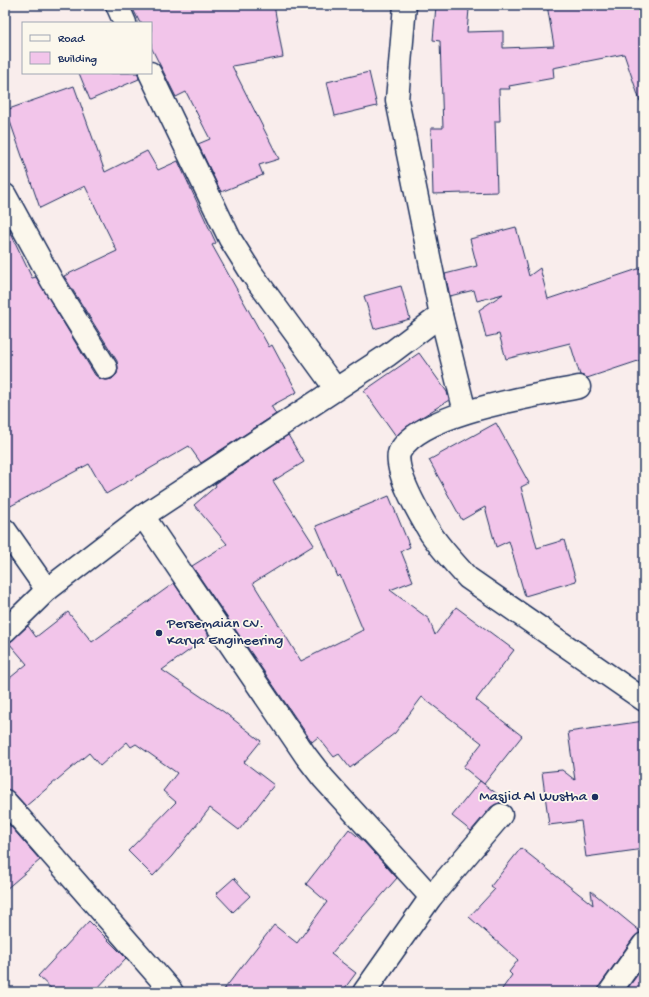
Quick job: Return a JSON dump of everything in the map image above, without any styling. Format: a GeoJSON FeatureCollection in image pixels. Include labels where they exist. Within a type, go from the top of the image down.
{"type":"FeatureCollection","features":[{"type":"Feature","properties":{"kind":"street"},"geometry":{"type":"LineString","coordinates":[[117,5],[125,22]]}},
{"type":"Feature","properties":{"kind":"street"},"geometry":{"type":"LineString","coordinates":[[405,5],[397,100],[441,315],[465,412]]}},
{"type":"Feature","properties":{"kind":"street"},"geometry":{"type":"LineString","coordinates":[[150,74],[230,239],[252,274],[335,388]]}},
{"type":"Feature","properties":{"kind":"street"},"geometry":{"type":"LineString","coordinates":[[5,195],[52,281],[106,368]]}},
{"type":"Feature","properties":{"kind":"street"},"geometry":{"type":"LineString","coordinates":[[5,631],[46,590],[143,516],[335,388],[388,355],[441,315]]}},
{"type":"Feature","properties":{"kind":"street"},"geometry":{"type":"LineString","coordinates":[[579,387],[465,412],[424,430],[408,441],[399,452],[397,459],[400,472],[432,534],[451,560],[468,578],[644,700]]}},
{"type":"Feature","properties":{"kind":"street"},"geometry":{"type":"LineString","coordinates":[[143,516],[306,756],[323,778],[431,897]]}},
{"type":"Feature","properties":{"kind":"street"},"geometry":{"type":"LineString","coordinates":[[5,530],[46,590]]}},
{"type":"Feature","properties":{"kind":"street"},"geometry":{"type":"LineString","coordinates":[[5,801],[172,992]]}},
{"type":"Feature","properties":{"kind":"street"},"geometry":{"type":"LineString","coordinates":[[364,992],[431,897],[501,816]]}},
{"type":"Feature","properties":{"kind":"street"},"geometry":{"type":"LineString","coordinates":[[610,992],[644,944]]}},
{"type":"Feature","properties":{"kind":"building"},"geometry":{"type":"Polygon","coordinates":[[[131,5],[274,5],[283,57],[232,66],[279,159],[259,165],[263,175],[221,192],[198,144],[210,139],[186,92],[176,97],[152,49],[152,22],[140,22],[131,5]]]}},
{"type":"Feature","properties":{"kind":"building"},"geometry":{"type":"Polygon","coordinates":[[[547,5],[644,5],[644,100],[640,101],[624,54],[553,68],[554,78],[509,86],[510,89],[499,89],[500,121],[495,121],[497,192],[433,194],[431,128],[443,128],[440,41],[433,40],[436,6],[469,9],[467,32],[503,31],[503,48],[554,46],[547,5]]]}},
{"type":"Feature","properties":{"kind":"building"},"geometry":{"type":"Polygon","coordinates":[[[369,72],[377,106],[335,116],[327,82],[369,72]]]}},
{"type":"Feature","properties":{"kind":"building"},"geometry":{"type":"Polygon","coordinates":[[[79,74],[138,74],[139,79],[90,100],[79,74]]]}},
{"type":"Feature","properties":{"kind":"building"},"geometry":{"type":"Polygon","coordinates":[[[74,86],[105,172],[147,151],[158,170],[178,161],[216,243],[212,245],[269,347],[272,345],[297,392],[271,406],[276,414],[201,463],[189,446],[106,494],[89,464],[5,509],[5,221],[32,278],[36,277],[95,375],[100,379],[112,379],[117,374],[118,368],[117,361],[64,276],[117,251],[85,186],[40,208],[6,110],[74,86]]]}},
{"type":"Feature","properties":{"kind":"building"},"geometry":{"type":"Polygon","coordinates":[[[516,227],[529,276],[540,268],[548,299],[644,267],[644,359],[587,378],[580,375],[570,343],[506,359],[499,334],[486,337],[479,310],[503,294],[477,301],[474,290],[450,296],[445,274],[477,266],[470,239],[516,227]]]}},
{"type":"Feature","properties":{"kind":"building"},"geometry":{"type":"Polygon","coordinates":[[[401,286],[410,319],[374,329],[364,296],[401,286]]]}},
{"type":"Feature","properties":{"kind":"building"},"geometry":{"type":"Polygon","coordinates":[[[419,353],[447,392],[449,400],[406,427],[396,436],[364,391],[419,353]]]}},
{"type":"Feature","properties":{"kind":"building"},"geometry":{"type":"Polygon","coordinates":[[[496,423],[529,483],[521,487],[537,548],[564,540],[576,581],[525,596],[509,541],[496,547],[485,507],[462,520],[429,460],[496,423]]]}},
{"type":"Feature","properties":{"kind":"building"},"geometry":{"type":"Polygon","coordinates":[[[288,435],[304,462],[273,481],[314,545],[253,583],[301,661],[363,630],[340,575],[338,577],[316,526],[389,496],[410,547],[401,551],[413,581],[390,590],[429,619],[435,635],[456,607],[514,650],[476,700],[522,736],[484,784],[463,767],[482,743],[422,697],[395,733],[350,768],[339,754],[334,757],[318,737],[312,742],[192,566],[227,544],[194,505],[216,486],[215,484],[288,435]]]}},
{"type":"Feature","properties":{"kind":"building"},"geometry":{"type":"Polygon","coordinates":[[[174,583],[209,636],[162,670],[224,712],[261,741],[244,762],[274,785],[239,830],[210,808],[172,856],[153,876],[128,851],[176,802],[163,791],[177,773],[136,744],[131,747],[127,742],[100,766],[89,753],[26,806],[14,793],[5,789],[5,682],[27,664],[9,643],[28,626],[36,637],[68,612],[92,642],[174,583]]]}},
{"type":"Feature","properties":{"kind":"building","name":"Masjid Al Wustha"},"geometry":{"type":"Polygon","coordinates":[[[644,721],[644,849],[586,857],[581,821],[549,825],[542,772],[562,770],[575,780],[568,732],[644,721]]]}},
{"type":"Feature","properties":{"kind":"building"},"geometry":{"type":"Polygon","coordinates":[[[480,781],[505,800],[491,807],[471,831],[452,816],[480,781]]]}},
{"type":"Feature","properties":{"kind":"building"},"geometry":{"type":"Polygon","coordinates":[[[5,820],[40,860],[5,890],[5,820]]]}},
{"type":"Feature","properties":{"kind":"building"},"geometry":{"type":"Polygon","coordinates":[[[349,829],[364,842],[397,878],[331,954],[356,973],[342,992],[222,992],[274,925],[297,943],[327,902],[306,884],[349,829]]]}},
{"type":"Feature","properties":{"kind":"building"},"geometry":{"type":"Polygon","coordinates":[[[521,848],[593,905],[591,891],[641,932],[634,937],[600,985],[598,992],[500,992],[512,975],[509,972],[518,960],[469,917],[495,889],[491,886],[521,848]]]}},
{"type":"Feature","properties":{"kind":"building"},"geometry":{"type":"Polygon","coordinates":[[[234,878],[250,896],[233,912],[216,894],[234,878]]]}},
{"type":"Feature","properties":{"kind":"building"},"geometry":{"type":"Polygon","coordinates":[[[89,921],[126,958],[94,992],[55,992],[38,976],[89,921]]]}},
{"type":"Feature","properties":{"kind":"building"},"geometry":{"type":"Polygon","coordinates":[[[644,966],[644,992],[625,992],[644,966]]]}},
{"type":"Feature","properties":{"kind":"place","name":"Persemaian CV. Karya Engineering"},"geometry":{"type":"Point","coordinates":[159,633]}},
{"type":"Feature","properties":{"kind":"place","name":"Masjid Al Wustha"},"geometry":{"type":"Point","coordinates":[595,797]}}]}
